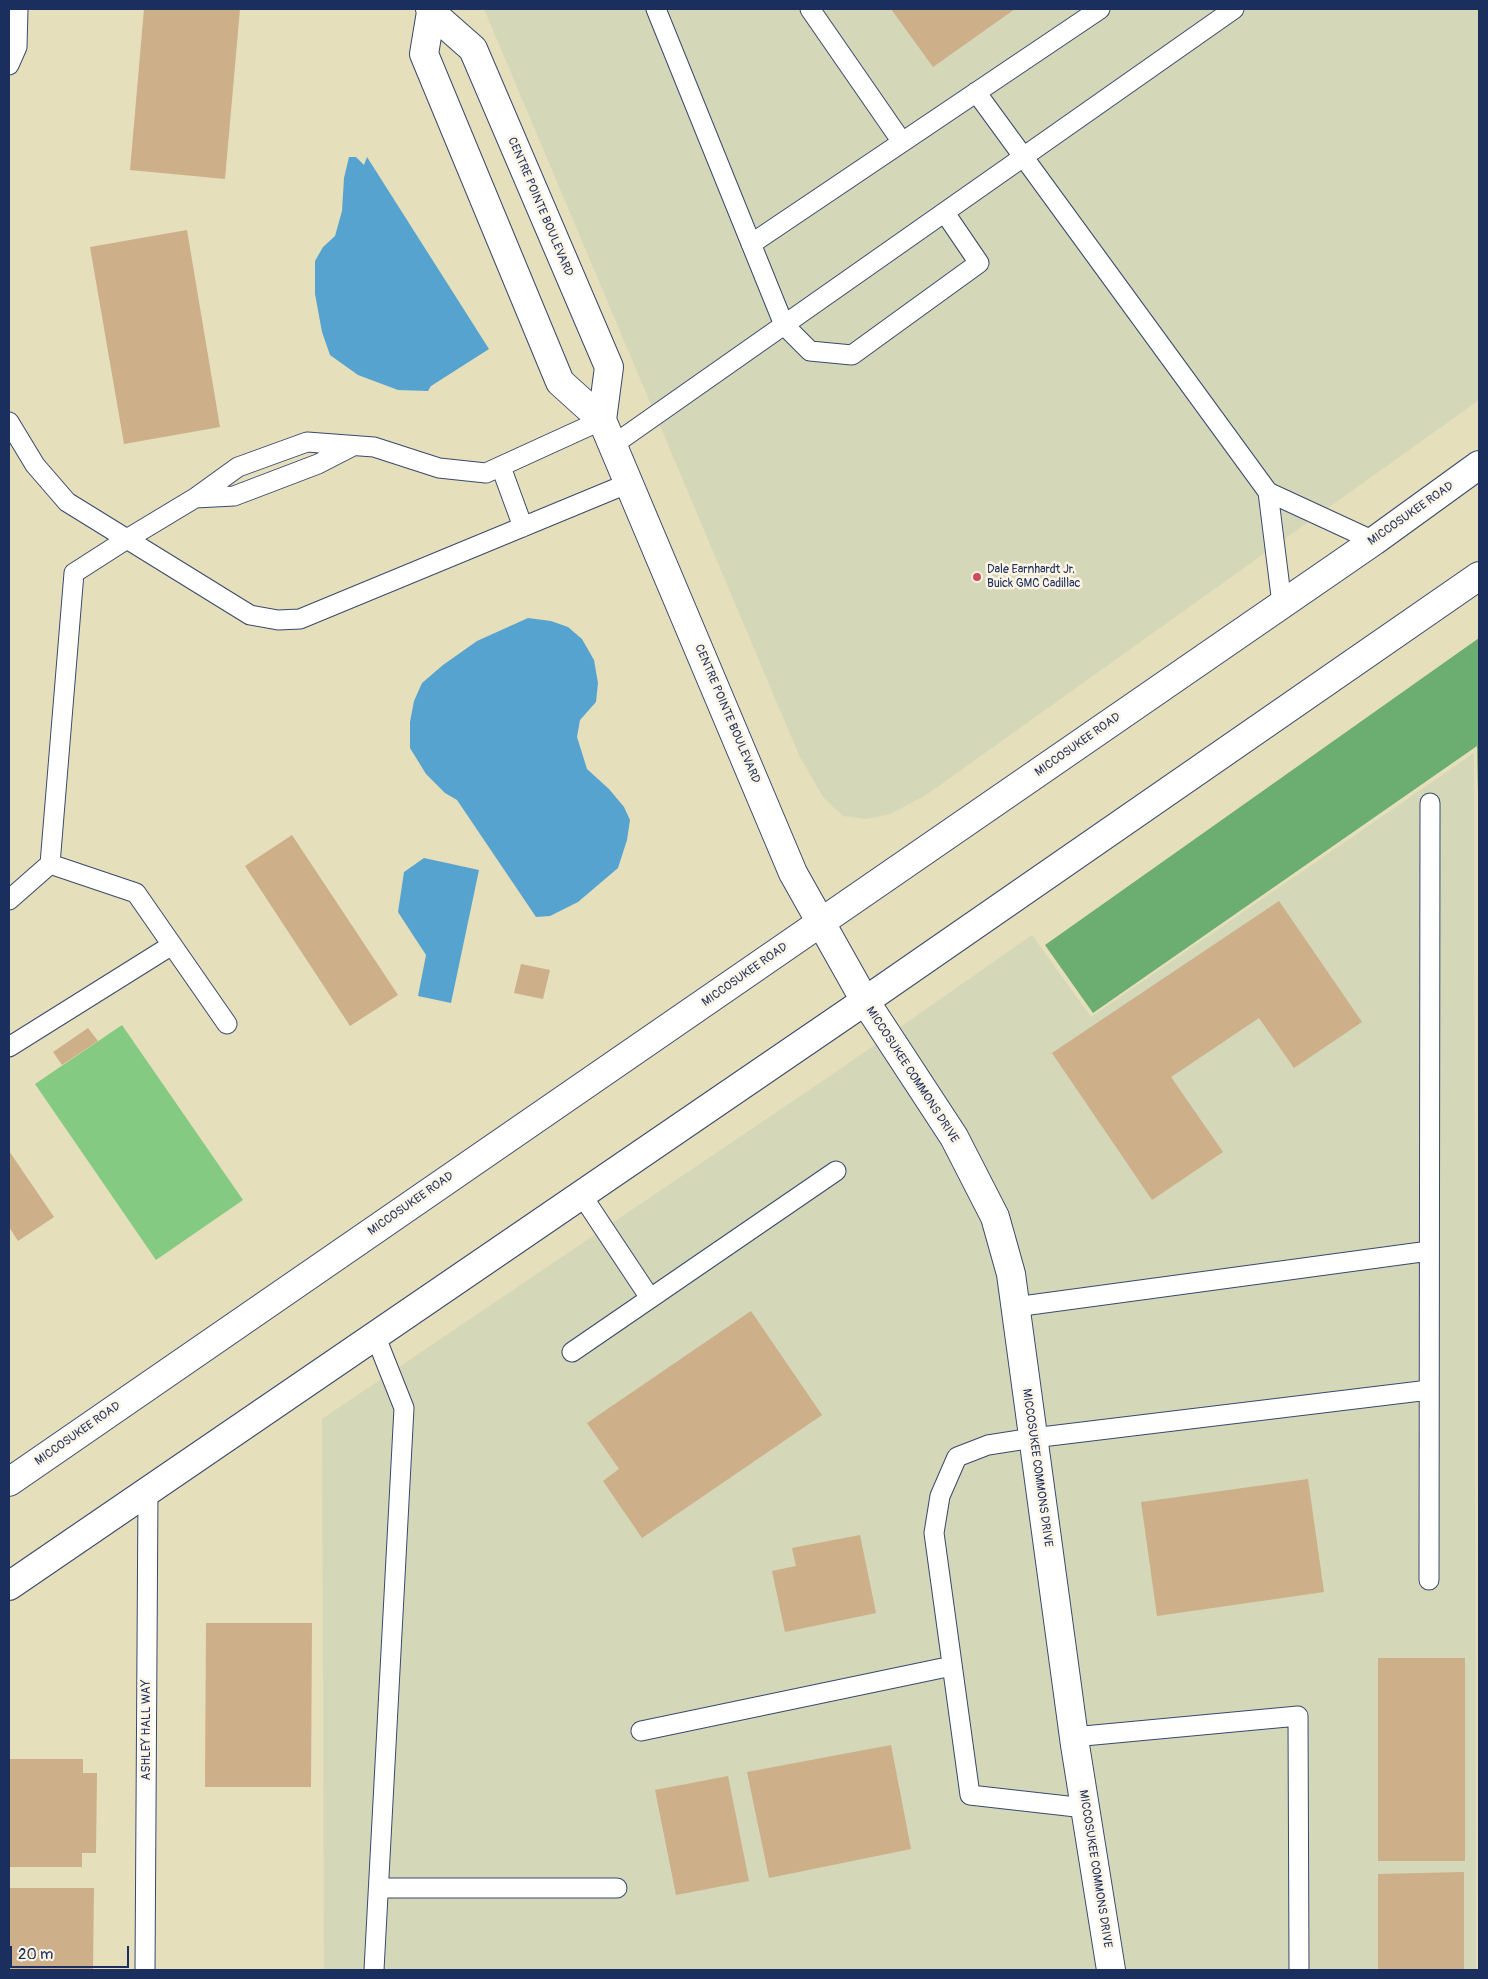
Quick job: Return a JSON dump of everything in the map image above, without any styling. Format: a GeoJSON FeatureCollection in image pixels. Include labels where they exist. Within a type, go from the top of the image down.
{"type":"FeatureCollection","features":[{"type":"Feature","properties":{"kind":"street","name":"CENTRE POINTE BOULEVARD"},"geometry":{"type":"LineString","coordinates":[[430,11],[424,54],[560,382],[602,420],[793,873],[865,1001]]}},
{"type":"Feature","properties":{"kind":"street","name":"CENTRE POINTE BOULEVARD"},"geometry":{"type":"LineString","coordinates":[[430,11],[473,49],[609,367],[602,420]]}},
{"type":"Feature","properties":{"kind":"street","name":"MICCOSUKEE ROAD"},"geometry":{"type":"LineString","coordinates":[[9,1482],[1374,541],[1479,465]]}},
{"type":"Feature","properties":{"kind":"street"},"geometry":{"type":"LineString","coordinates":[[9,1586],[865,1001],[1479,576]]}},
{"type":"Feature","properties":{"kind":"street","name":"MICCOSUKEE COMMONS DRIVE"},"geometry":{"type":"LineString","coordinates":[[865,1001],[954,1137],[995,1217],[1011,1274],[1073,1737],[1111,1970]]}},
{"type":"Feature","properties":{"kind":"lane"},"geometry":{"type":"LineString","coordinates":[[9,64],[17,47],[18,9]]}},
{"type":"Feature","properties":{"kind":"lane"},"geometry":{"type":"LineString","coordinates":[[656,9],[784,325],[810,352],[852,356],[979,263],[945,213]]}},
{"type":"Feature","properties":{"kind":"lane"},"geometry":{"type":"LineString","coordinates":[[810,9],[902,142]]}},
{"type":"Feature","properties":{"kind":"lane"},"geometry":{"type":"LineString","coordinates":[[751,244],[1100,9]]}},
{"type":"Feature","properties":{"kind":"lane"},"geometry":{"type":"LineString","coordinates":[[613,445],[1234,9]]}},
{"type":"Feature","properties":{"kind":"lane"},"geometry":{"type":"LineString","coordinates":[[976,92],[1268,492],[1282,604]]}},
{"type":"Feature","properties":{"kind":"lane"},"geometry":{"type":"LineString","coordinates":[[9,900],[50,864],[74,573],[195,498],[238,467],[308,442],[374,447],[439,468],[486,473],[602,420]]}},
{"type":"Feature","properties":{"kind":"lane"},"geometry":{"type":"LineString","coordinates":[[9,422],[35,465],[67,502],[250,615],[278,620],[300,619],[629,482]]}},
{"type":"Feature","properties":{"kind":"lane"},"geometry":{"type":"LineString","coordinates":[[195,498],[234,496],[318,464],[352,446]]}},
{"type":"Feature","properties":{"kind":"lane"},"geometry":{"type":"LineString","coordinates":[[501,467],[523,527]]}},
{"type":"Feature","properties":{"kind":"lane"},"geometry":{"type":"LineString","coordinates":[[1268,492],[1374,541]]}},
{"type":"Feature","properties":{"kind":"lane"},"geometry":{"type":"LineString","coordinates":[[1429,1580],[1430,803]]}},
{"type":"Feature","properties":{"kind":"lane"},"geometry":{"type":"LineString","coordinates":[[50,864],[136,893],[227,1024]]}},
{"type":"Feature","properties":{"kind":"lane"},"geometry":{"type":"LineString","coordinates":[[9,1047],[172,945]]}},
{"type":"Feature","properties":{"kind":"lane"},"geometry":{"type":"LineString","coordinates":[[572,1352],[836,1170]]}},
{"type":"Feature","properties":{"kind":"lane"},"geometry":{"type":"LineString","coordinates":[[581,1194],[650,1298]]}},
{"type":"Feature","properties":{"kind":"lane"},"geometry":{"type":"LineString","coordinates":[[1015,1307],[1429,1251]]}},
{"type":"Feature","properties":{"kind":"lane"},"geometry":{"type":"LineString","coordinates":[[374,1970],[404,1408],[375,1335]]}},
{"type":"Feature","properties":{"kind":"lane"},"geometry":{"type":"LineString","coordinates":[[1085,1808],[970,1795],[934,1533],[940,1496],[957,1457],[988,1445],[1033,1438],[1429,1390]]}},
{"type":"Feature","properties":{"kind":"lane","name":"ASHLEY HALL WAY"},"geometry":{"type":"LineString","coordinates":[[145,1970],[148,1490]]}},
{"type":"Feature","properties":{"kind":"lane"},"geometry":{"type":"LineString","coordinates":[[640,1731],[952,1666]]}},
{"type":"Feature","properties":{"kind":"lane"},"geometry":{"type":"LineString","coordinates":[[1073,1737],[1298,1716],[1299,1970]]}},
{"type":"Feature","properties":{"kind":"lane"},"geometry":{"type":"LineString","coordinates":[[379,1888],[617,1888]]}},
{"type":"Feature","properties":{"kind":"shaded area","name":"Dale Earnhardt Jr. Buick GMC Cadillac"},"geometry":{"type":"Polygon","coordinates":[[[484,9],[1479,9],[1479,400],[926,795],[890,814],[866,819],[843,816],[823,797],[799,755],[484,9]]]}},
{"type":"Feature","properties":{"kind":"shaded area"},"geometry":{"type":"Polygon","coordinates":[[[1474,753],[1476,1970],[324,1970],[322,1419],[833,1074],[1032,935],[1091,1017],[1474,753]]]}},
{"type":"Feature","properties":{"kind":"green space"},"geometry":{"type":"Polygon","coordinates":[[[1479,638],[1479,840],[1477,746],[1093,1013],[1045,945],[1479,638]]]}},
{"type":"Feature","properties":{"kind":"green space"},"geometry":{"type":"Polygon","coordinates":[[[122,1025],[243,1200],[156,1260],[35,1084],[122,1025]]]}},
{"type":"Feature","properties":{"kind":"water"},"geometry":{"type":"Polygon","coordinates":[[[349,157],[356,157],[364,165],[367,157],[489,349],[431,386],[428,391],[398,390],[358,375],[330,355],[322,332],[315,294],[315,261],[323,247],[335,236],[342,211],[344,178],[349,157]]]}},
{"type":"Feature","properties":{"kind":"water"},"geometry":{"type":"Polygon","coordinates":[[[528,618],[551,621],[568,627],[582,639],[594,660],[598,683],[596,702],[580,720],[577,737],[587,769],[609,789],[624,807],[630,820],[627,840],[618,868],[578,902],[550,916],[536,917],[457,800],[445,793],[426,774],[410,748],[410,722],[414,701],[422,683],[443,665],[477,641],[528,618]]]}},
{"type":"Feature","properties":{"kind":"water"},"geometry":{"type":"Polygon","coordinates":[[[424,858],[479,870],[451,1003],[418,996],[426,955],[398,912],[404,872],[424,858]]]}},
{"type":"Feature","properties":{"kind":"building"},"geometry":{"type":"Polygon","coordinates":[[[144,9],[240,9],[225,179],[130,170],[144,9]]]}},
{"type":"Feature","properties":{"kind":"building"},"geometry":{"type":"Polygon","coordinates":[[[891,9],[1015,9],[933,67],[891,9]]]}},
{"type":"Feature","properties":{"kind":"building"},"geometry":{"type":"Polygon","coordinates":[[[187,230],[220,427],[124,444],[90,247],[187,230]]]}},
{"type":"Feature","properties":{"kind":"building"},"geometry":{"type":"Polygon","coordinates":[[[292,835],[398,995],[350,1026],[245,866],[292,835]]]}},
{"type":"Feature","properties":{"kind":"building"},"geometry":{"type":"Polygon","coordinates":[[[1279,901],[1362,1022],[1294,1068],[1259,1018],[1171,1077],[1223,1152],[1152,1200],[1052,1053],[1279,901]]]}},
{"type":"Feature","properties":{"kind":"building"},"geometry":{"type":"Polygon","coordinates":[[[521,964],[550,970],[543,999],[514,993],[521,964]]]}},
{"type":"Feature","properties":{"kind":"building"},"geometry":{"type":"Polygon","coordinates":[[[88,1028],[98,1041],[62,1065],[53,1052],[88,1028]]]}},
{"type":"Feature","properties":{"kind":"building"},"geometry":{"type":"Polygon","coordinates":[[[9,1151],[54,1217],[18,1241],[9,1227],[9,1151]]]}},
{"type":"Feature","properties":{"kind":"building"},"geometry":{"type":"Polygon","coordinates":[[[751,1311],[822,1415],[642,1538],[603,1481],[619,1469],[587,1423],[751,1311]]]}},
{"type":"Feature","properties":{"kind":"building"},"geometry":{"type":"Polygon","coordinates":[[[1308,1479],[1324,1592],[1157,1616],[1141,1502],[1308,1479]]]}},
{"type":"Feature","properties":{"kind":"building"},"geometry":{"type":"Polygon","coordinates":[[[860,1535],[876,1613],[785,1632],[772,1571],[796,1566],[792,1548],[860,1535]]]}},
{"type":"Feature","properties":{"kind":"building"},"geometry":{"type":"Polygon","coordinates":[[[206,1623],[312,1623],[311,1787],[205,1787],[206,1623]]]}},
{"type":"Feature","properties":{"kind":"building"},"geometry":{"type":"Polygon","coordinates":[[[1378,1658],[1465,1658],[1465,1861],[1378,1861],[1378,1658]]]}},
{"type":"Feature","properties":{"kind":"building"},"geometry":{"type":"Polygon","coordinates":[[[891,1745],[911,1849],[769,1878],[747,1772],[891,1745]]]}},
{"type":"Feature","properties":{"kind":"building"},"geometry":{"type":"Polygon","coordinates":[[[9,1759],[83,1759],[83,1773],[97,1773],[96,1853],[82,1853],[82,1867],[9,1867],[9,1759]]]}},
{"type":"Feature","properties":{"kind":"building"},"geometry":{"type":"Polygon","coordinates":[[[728,1776],[749,1881],[676,1895],[655,1790],[728,1776]]]}},
{"type":"Feature","properties":{"kind":"building"},"geometry":{"type":"Polygon","coordinates":[[[1464,1872],[1464,1970],[1378,1970],[1378,1874],[1464,1872]]]}},
{"type":"Feature","properties":{"kind":"building"},"geometry":{"type":"Polygon","coordinates":[[[9,1888],[94,1888],[93,1970],[9,1970],[9,1888]]]}},
{"type":"Feature","properties":{"kind":"place","name":"Dale Earnhardt Jr. Buick GMC Cadillac"},"geometry":{"type":"Point","coordinates":[977,577]}}]}
